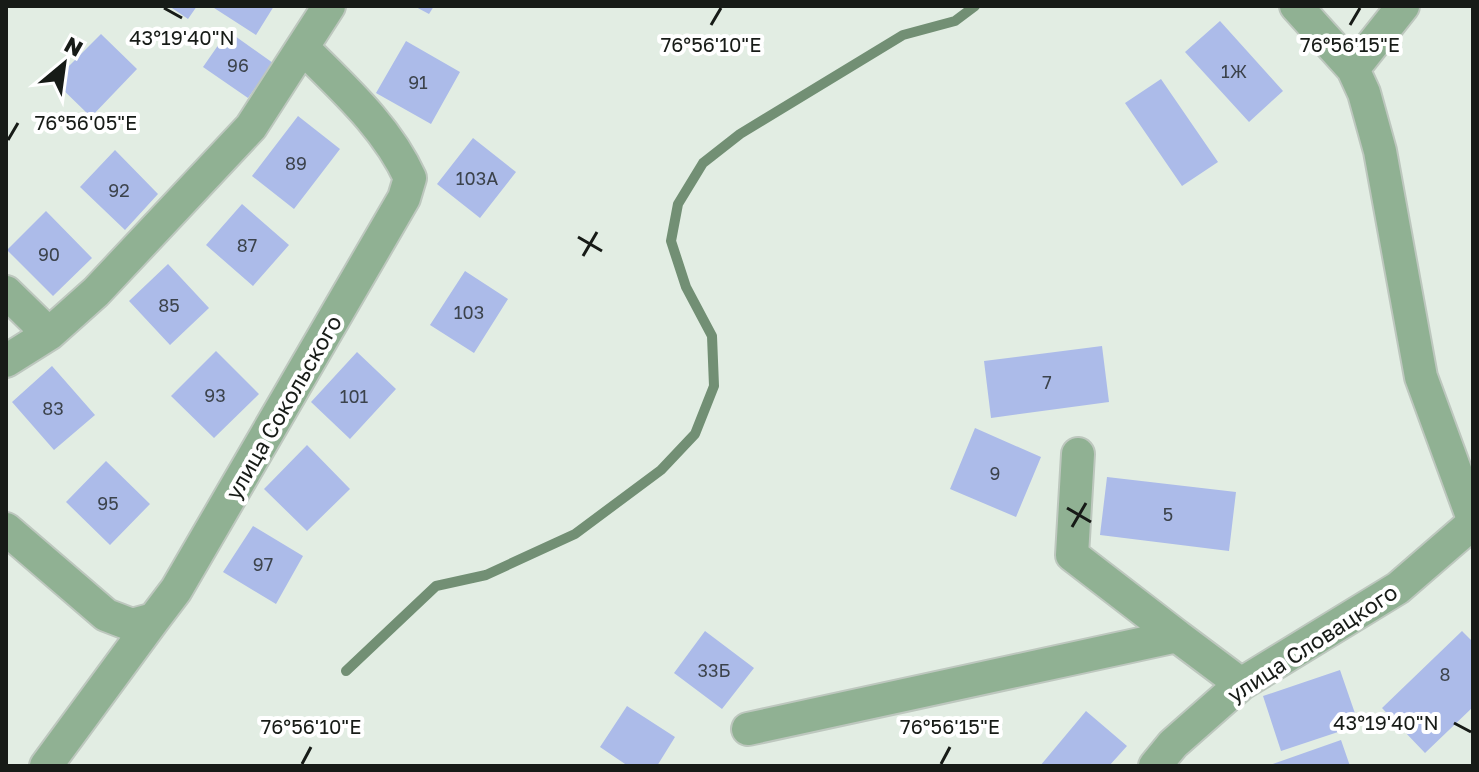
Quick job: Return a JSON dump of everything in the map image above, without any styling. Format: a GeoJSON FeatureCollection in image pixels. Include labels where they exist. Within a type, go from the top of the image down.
{"type":"FeatureCollection","features":[{"type":"Feature","properties":{"kind":"street"},"geometry":{"type":"LineString","coordinates":[[6,361],[49,334],[96,292],[251,127],[329,6]]}},
{"type":"Feature","properties":{"kind":"street"},"geometry":{"type":"LineString","coordinates":[[1296,6],[1353,69],[1380,151],[1421,377],[1473,521]]}},
{"type":"Feature","properties":{"kind":"street"},"geometry":{"type":"LineString","coordinates":[[1353,69],[1403,6]]}},
{"type":"Feature","properties":{"kind":"street","name":"улица Сокольского"},"geometry":{"type":"LineString","coordinates":[[154,619],[194,559],[389,225],[404,198],[410,178],[401,157],[355,100],[304,49]]}},
{"type":"Feature","properties":{"kind":"street"},"geometry":{"type":"LineString","coordinates":[[6,292],[49,334]]}},
{"type":"Feature","properties":{"kind":"street"},"geometry":{"type":"LineString","coordinates":[[1078,454],[1072,555],[1241,684]]}},
{"type":"Feature","properties":{"kind":"street","name":"улица Словацкого"},"geometry":{"type":"LineString","coordinates":[[1155,766],[1173,744],[1241,684],[1398,588],[1473,521]]}},
{"type":"Feature","properties":{"kind":"street"},"geometry":{"type":"LineString","coordinates":[[6,529],[106,615],[132,625],[154,619]]}},
{"type":"Feature","properties":{"kind":"street"},"geometry":{"type":"LineString","coordinates":[[46,766],[154,619]]}},
{"type":"Feature","properties":{"kind":"street"},"geometry":{"type":"LineString","coordinates":[[748,729],[1177,636]]}},
{"type":"Feature","properties":{"kind":"building"},"geometry":{"type":"Polygon","coordinates":[[[169,6],[197,6],[188,19],[169,6]]]}},
{"type":"Feature","properties":{"kind":"building"},"geometry":{"type":"Polygon","coordinates":[[[211,6],[274,6],[256,35],[211,6]]]}},
{"type":"Feature","properties":{"kind":"building"},"geometry":{"type":"Polygon","coordinates":[[[414,6],[434,6],[429,14],[414,6]]]}},
{"type":"Feature","properties":{"kind":"building"},"geometry":{"type":"Polygon","coordinates":[[[1220,21],[1283,91],[1249,122],[1185,52],[1220,21]]]}},
{"type":"Feature","properties":{"kind":"building"},"geometry":{"type":"Polygon","coordinates":[[[228,31],[273,63],[248,98],[203,67],[228,31]]]}},
{"type":"Feature","properties":{"kind":"building"},"geometry":{"type":"Polygon","coordinates":[[[101,34],[137,69],[91,117],[54,81],[101,34]]]}},
{"type":"Feature","properties":{"kind":"building"},"geometry":{"type":"Polygon","coordinates":[[[406,41],[460,72],[431,124],[376,93],[406,41]]]}},
{"type":"Feature","properties":{"kind":"building"},"geometry":{"type":"Polygon","coordinates":[[[1161,79],[1218,162],[1182,186],[1125,103],[1161,79]]]}},
{"type":"Feature","properties":{"kind":"building"},"geometry":{"type":"Polygon","coordinates":[[[298,116],[340,149],[294,209],[252,176],[298,116]]]}},
{"type":"Feature","properties":{"kind":"building"},"geometry":{"type":"Polygon","coordinates":[[[473,138],[516,172],[480,218],[437,184],[473,138]]]}},
{"type":"Feature","properties":{"kind":"building"},"geometry":{"type":"Polygon","coordinates":[[[115,150],[158,194],[125,230],[80,187],[115,150]]]}},
{"type":"Feature","properties":{"kind":"building"},"geometry":{"type":"Polygon","coordinates":[[[242,204],[289,245],[253,286],[206,245],[242,204]]]}},
{"type":"Feature","properties":{"kind":"building"},"geometry":{"type":"Polygon","coordinates":[[[46,211],[92,258],[53,296],[7,250],[46,211]]]}},
{"type":"Feature","properties":{"kind":"building"},"geometry":{"type":"Polygon","coordinates":[[[168,264],[209,308],[170,345],[129,301],[168,264]]]}},
{"type":"Feature","properties":{"kind":"building"},"geometry":{"type":"Polygon","coordinates":[[[465,271],[508,299],[474,353],[430,325],[465,271]]]}},
{"type":"Feature","properties":{"kind":"building"},"geometry":{"type":"Polygon","coordinates":[[[1102,346],[1109,402],[991,418],[984,361],[1102,346]]]}},
{"type":"Feature","properties":{"kind":"building"},"geometry":{"type":"Polygon","coordinates":[[[216,351],[259,394],[214,438],[171,396],[216,351]]]}},
{"type":"Feature","properties":{"kind":"building"},"geometry":{"type":"Polygon","coordinates":[[[357,352],[396,389],[350,439],[311,402],[357,352]]]}},
{"type":"Feature","properties":{"kind":"building"},"geometry":{"type":"Polygon","coordinates":[[[52,366],[95,415],[54,450],[12,402],[52,366]]]}},
{"type":"Feature","properties":{"kind":"building"},"geometry":{"type":"Polygon","coordinates":[[[975,428],[1041,457],[1016,517],[950,489],[975,428]]]}},
{"type":"Feature","properties":{"kind":"building"},"geometry":{"type":"Polygon","coordinates":[[[307,445],[350,489],[307,531],[264,489],[307,445]]]}},
{"type":"Feature","properties":{"kind":"building"},"geometry":{"type":"Polygon","coordinates":[[[106,461],[150,504],[110,545],[66,502],[106,461]]]}},
{"type":"Feature","properties":{"kind":"building"},"geometry":{"type":"Polygon","coordinates":[[[1107,477],[1236,492],[1229,551],[1100,535],[1107,477]]]}},
{"type":"Feature","properties":{"kind":"building"},"geometry":{"type":"Polygon","coordinates":[[[253,526],[303,556],[276,604],[223,572],[253,526]]]}},
{"type":"Feature","properties":{"kind":"building"},"geometry":{"type":"Polygon","coordinates":[[[705,631],[754,668],[722,709],[674,673],[705,631]]]}},
{"type":"Feature","properties":{"kind":"building"},"geometry":{"type":"Polygon","coordinates":[[[1462,631],[1473,642],[1473,707],[1425,753],[1382,708],[1462,631]]]}},
{"type":"Feature","properties":{"kind":"building"},"geometry":{"type":"Polygon","coordinates":[[[1340,670],[1359,725],[1281,751],[1263,696],[1340,670]]]}},
{"type":"Feature","properties":{"kind":"building"},"geometry":{"type":"Polygon","coordinates":[[[627,706],[675,737],[657,766],[628,766],[600,747],[627,706]]]}},
{"type":"Feature","properties":{"kind":"building"},"geometry":{"type":"Polygon","coordinates":[[[1086,711],[1127,746],[1109,766],[1040,766],[1086,711]]]}},
{"type":"Feature","properties":{"kind":"building"},"geometry":{"type":"Polygon","coordinates":[[[1341,740],[1350,766],[1267,766],[1341,740]]]}},
{"type":"Feature","properties":{"kind":"waterway"},"geometry":{"type":"LineString","coordinates":[[346,671],[436,586],[486,575],[575,534],[661,470],[695,434],[714,386],[712,336],[686,287],[671,241],[678,204],[703,163],[740,134],[903,35],[955,21],[975,6]]}}]}
